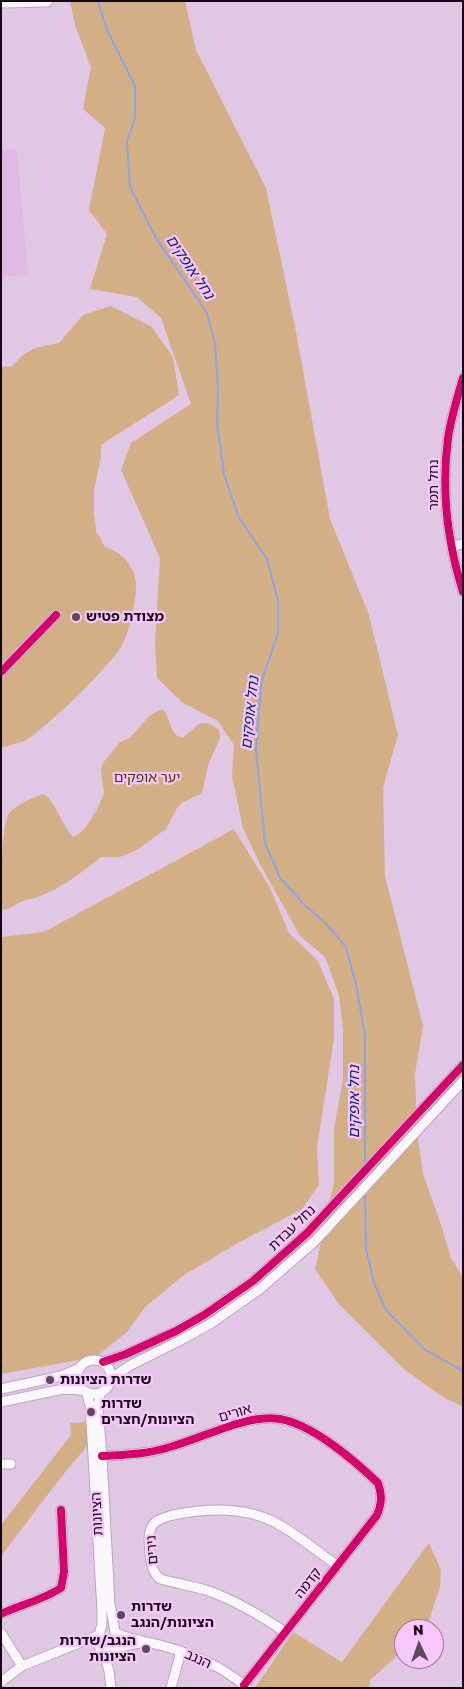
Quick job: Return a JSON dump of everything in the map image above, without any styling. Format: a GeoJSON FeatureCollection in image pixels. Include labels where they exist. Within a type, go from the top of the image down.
{"type":"FeatureCollection","features":[{"type":"Feature","properties":{"kind":"main road"},"geometry":{"type":"LineString","coordinates":[[1,2],[47,1]]}},
{"type":"Feature","properties":{"kind":"street","name":"נחל תמר"},"geometry":{"type":"LineString","coordinates":[[463,378],[458,412],[448,436],[445,498],[451,546],[463,592]]}},
{"type":"Feature","properties":{"kind":"street"},"geometry":{"type":"LineString","coordinates":[[451,546],[463,544]]}},
{"type":"Feature","properties":{"kind":"street"},"geometry":{"type":"LineString","coordinates":[[1,672],[56,615]]}},
{"type":"Feature","properties":{"kind":"street","name":"נחל עבדת"},"geometry":{"type":"LineString","coordinates":[[103,1362],[126,1354],[176,1331],[204,1315],[253,1281],[307,1233],[463,1066]]}},
{"type":"Feature","properties":{"kind":"street","name":"נחל עבדת"},"geometry":{"type":"LineString","coordinates":[[112,1378],[129,1366],[210,1324],[260,1290],[315,1241],[463,1081]]}},
{"type":"Feature","properties":{"kind":"street"},"geometry":{"type":"LineString","coordinates":[[1,1389],[61,1376],[79,1368],[90,1360],[103,1362],[110,1370],[112,1378],[108,1389],[100,1394],[93,1395],[63,1389],[1,1402]]}},
{"type":"Feature","properties":{"kind":"street"},"geometry":{"type":"LineString","coordinates":[[79,1368],[77,1381],[84,1392]]}},
{"type":"Feature","properties":{"kind":"street","name":"הציונות"},"geometry":{"type":"LineString","coordinates":[[84,1392],[90,1405],[102,1611],[99,1634]]}},
{"type":"Feature","properties":{"kind":"street","name":"הציונות"},"geometry":{"type":"LineString","coordinates":[[100,1394],[98,1406],[110,1604],[117,1633]]}},
{"type":"Feature","properties":{"kind":"street","name":"אורים"},"geometry":{"type":"LineString","coordinates":[[102,1456],[136,1455],[156,1451],[235,1425],[262,1419],[280,1419],[301,1425],[315,1432],[374,1478],[378,1482],[381,1492]]}},
{"type":"Feature","properties":{"kind":"street"},"geometry":{"type":"LineString","coordinates":[[1,1464],[11,1464]]}},
{"type":"Feature","properties":{"kind":"street","name":"קדמה"},"geometry":{"type":"LineString","coordinates":[[245,1686],[377,1515],[382,1503],[381,1492]]}},
{"type":"Feature","properties":{"kind":"street"},"geometry":{"type":"LineString","coordinates":[[1,1614],[15,1607],[53,1594],[61,1588],[64,1572],[61,1510]]}},
{"type":"Feature","properties":{"kind":"street","name":"נירים"},"geometry":{"type":"LineString","coordinates":[[285,1632],[259,1614],[224,1597],[205,1590],[160,1579],[154,1574],[150,1559],[150,1532],[152,1524],[167,1517],[205,1510],[246,1513],[277,1523],[338,1566]]}},
{"type":"Feature","properties":{"kind":"street"},"geometry":{"type":"LineString","coordinates":[[1,1682],[22,1666],[68,1648],[108,1629],[117,1633],[120,1641],[111,1683]]}},
{"type":"Feature","properties":{"kind":"street"},"geometry":{"type":"LineString","coordinates":[[1,1633],[22,1666]]}},
{"type":"Feature","properties":{"kind":"street","name":"הנגב"},"geometry":{"type":"LineString","coordinates":[[117,1633],[200,1658],[245,1686]]}},
{"type":"Feature","properties":{"kind":"street"},"geometry":{"type":"LineString","coordinates":[[99,1634],[97,1643],[102,1650],[111,1683]]}},
{"type":"Feature","properties":{"kind":"street","name":"הנגב"},"geometry":{"type":"LineString","coordinates":[[117,1649],[144,1642]]}},
{"type":"Feature","properties":{"kind":"street"},"geometry":{"type":"LineString","coordinates":[[68,1648],[81,1647],[110,1652],[117,1649]]}},
{"type":"Feature","properties":{"kind":"street"},"geometry":{"type":"LineString","coordinates":[[171,1688],[181,1651]]}},
{"type":"Feature","properties":{"kind":"shaded area"},"geometry":{"type":"Polygon","coordinates":[[[17,149],[28,275],[1,276],[1,150],[17,149]]]}},
{"type":"Feature","properties":{"kind":"green space"},"geometry":{"type":"Polygon","coordinates":[[[70,1],[185,1],[196,50],[266,188],[296,332],[330,519],[369,615],[398,735],[383,787],[385,876],[423,1026],[415,1074],[417,1132],[423,1174],[451,1258],[463,1277],[463,1407],[443,1397],[404,1369],[338,1303],[315,1269],[334,1182],[334,1129],[343,1079],[343,1030],[339,995],[325,957],[300,936],[260,864],[243,828],[232,776],[234,745],[218,721],[183,703],[157,678],[155,643],[160,558],[121,470],[131,443],[191,404],[161,318],[137,297],[90,289],[107,234],[89,210],[105,128],[83,109],[91,67],[75,25],[70,1]]]}},
{"type":"Feature","properties":{"kind":"green space"},"geometry":{"type":"Polygon","coordinates":[[[111,306],[152,327],[173,357],[179,395],[101,445],[101,457],[94,490],[96,531],[105,547],[112,549],[123,557],[134,573],[136,586],[132,616],[128,631],[118,651],[86,687],[31,737],[25,741],[1,748],[1,367],[12,366],[23,355],[35,348],[59,343],[83,315],[111,306]]]}},
{"type":"Feature","properties":{"kind":"green space","name":"יער אופקים"},"geometry":{"type":"Polygon","coordinates":[[[162,709],[167,716],[172,730],[183,738],[203,723],[208,723],[219,730],[220,738],[208,765],[201,794],[183,802],[177,808],[166,829],[135,851],[120,857],[101,857],[63,885],[38,897],[1,910],[4,833],[9,813],[30,799],[43,794],[51,801],[73,837],[79,834],[96,811],[104,794],[101,769],[103,763],[120,742],[130,738],[149,716],[162,709]]]}},
{"type":"Feature","properties":{"kind":"green space"},"geometry":{"type":"Polygon","coordinates":[[[234,829],[270,888],[289,933],[318,961],[334,999],[334,1038],[317,1147],[319,1185],[302,1209],[238,1243],[184,1275],[145,1307],[127,1332],[96,1357],[1,1374],[1,937],[44,932],[234,829]]]}},
{"type":"Feature","properties":{"kind":"green space"},"geometry":{"type":"Polygon","coordinates":[[[87,1422],[88,1445],[1,1556],[1,1525],[71,1435],[70,1423],[87,1422]]]}},
{"type":"Feature","properties":{"kind":"green space"},"geometry":{"type":"Polygon","coordinates":[[[429,1543],[441,1570],[440,1587],[429,1619],[394,1619],[394,1659],[370,1680],[369,1688],[255,1688],[293,1632],[342,1662],[429,1543]]]}},
{"type":"Feature","properties":{"kind":"waterway","name":"נחל אופקים"},"geometry":{"type":"LineString","coordinates":[[98,1],[107,30],[135,86],[135,118],[127,142],[130,187],[156,238],[207,313],[215,344],[218,387],[217,423],[224,474],[239,518],[267,559],[278,601],[278,633],[261,683],[256,750],[265,843],[280,878],[346,947],[356,984],[365,1036],[365,1165]]}},
{"type":"Feature","properties":{"kind":"waterway","name":"נחל אופקים"},"geometry":{"type":"LineString","coordinates":[[365,1192],[366,1248],[374,1283],[386,1310],[424,1349],[463,1371]]}},
{"type":"Feature","properties":{"kind":"cycle path"},"geometry":{"type":"LineString","coordinates":[[463,378],[449,430],[445,477],[449,535],[463,592]]}},
{"type":"Feature","properties":{"kind":"cycle path"},"geometry":{"type":"LineString","coordinates":[[1,672],[56,615]]}},
{"type":"Feature","properties":{"kind":"cycle path"},"geometry":{"type":"LineString","coordinates":[[103,1362],[126,1354],[176,1331],[204,1315],[253,1281],[307,1233],[463,1065]]}},
{"type":"Feature","properties":{"kind":"cycle path"},"geometry":{"type":"LineString","coordinates":[[102,1456],[128,1455],[153,1451],[183,1443],[239,1423],[267,1418],[280,1419],[306,1428],[319,1436],[345,1454],[378,1483],[381,1499],[377,1515],[244,1685]]}},
{"type":"Feature","properties":{"kind":"cycle path"},"geometry":{"type":"LineString","coordinates":[[1,1614],[47,1596],[61,1588],[64,1572],[61,1510]]}},
{"type":"Feature","properties":{"kind":"place","name":"מצודת פטיש"},"geometry":{"type":"Point","coordinates":[76,617]}},
{"type":"Feature","properties":{"kind":"place","name":"שדרות הציונות"},"geometry":{"type":"Point","coordinates":[50,1380]}},
{"type":"Feature","properties":{"kind":"place","name":"שדרות הציונות/חצרים"},"geometry":{"type":"Point","coordinates":[91,1412]}},
{"type":"Feature","properties":{"kind":"place","name":"שדרות הציונות/הנגב"},"geometry":{"type":"Point","coordinates":[121,1615]}},
{"type":"Feature","properties":{"kind":"place","name":"הנגב/שדרות הציונות"},"geometry":{"type":"Point","coordinates":[146,1649]}}]}
